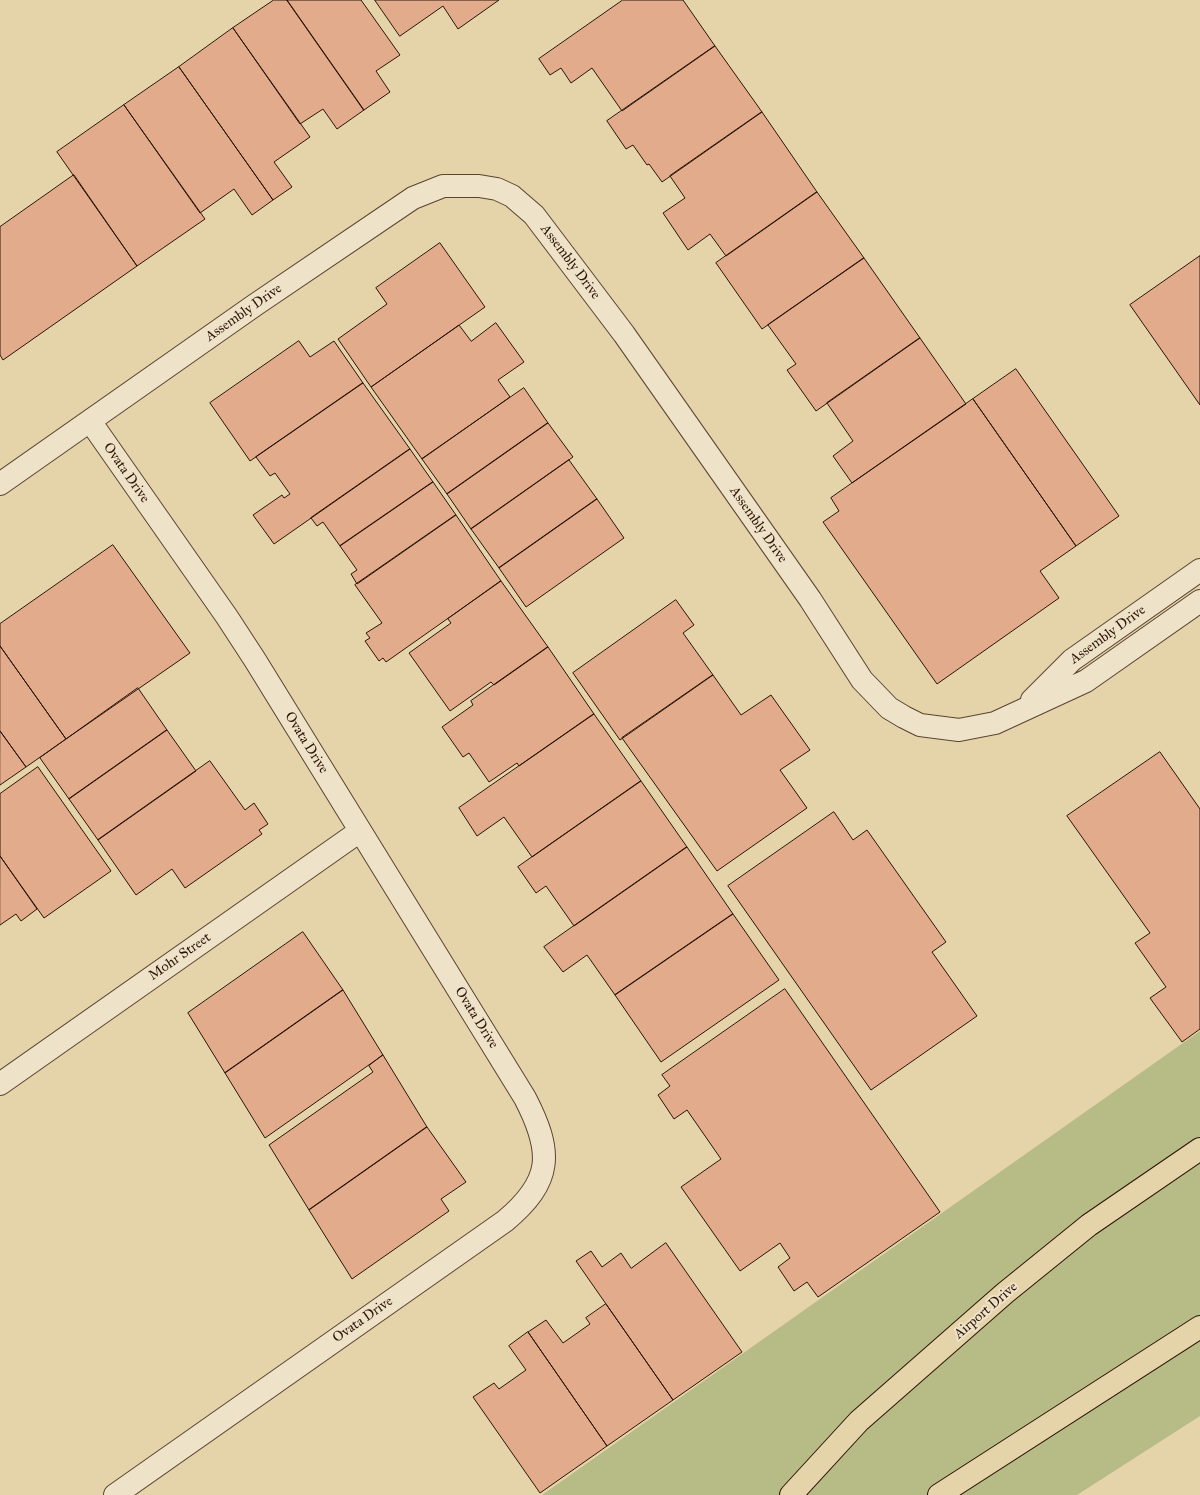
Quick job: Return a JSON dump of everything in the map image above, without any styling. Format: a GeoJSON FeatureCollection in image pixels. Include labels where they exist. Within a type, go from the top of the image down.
{"type":"FeatureCollection","features":[{"type":"Feature","properties":{"kind":"main road","name":"Airport Drive"},"geometry":{"type":"LineString","coordinates":[[791,1495],[859,1422],[1005,1293],[1090,1225],[1200,1149]]}},
{"type":"Feature","properties":{"kind":"main road"},"geometry":{"type":"LineString","coordinates":[[939,1495],[1200,1327]]}},
{"type":"Feature","properties":{"kind":"street","name":"Assembly Drive"},"geometry":{"type":"LineString","coordinates":[[0,484],[255,305],[414,198],[443,186],[460,185],[496,189],[512,196],[534,215],[624,334],[810,599],[862,680],[875,696],[889,708],[920,725],[958,730],[995,723],[1024,708],[1086,681],[1200,601]]}},
{"type":"Feature","properties":{"kind":"street","name":"Ovata Drive"},"geometry":{"type":"LineString","coordinates":[[90,421],[227,617],[526,1098],[537,1121],[543,1141],[545,1159],[541,1176],[535,1190],[523,1206],[505,1221],[115,1495]]}},
{"type":"Feature","properties":{"kind":"street","name":"Assembly Drive"},"geometry":{"type":"LineString","coordinates":[[1024,708],[1072,660],[1200,570]]}},
{"type":"Feature","properties":{"kind":"street","name":"Mohr Street"},"geometry":{"type":"LineString","coordinates":[[0,1084],[360,831]]}},
{"type":"Feature","properties":{"kind":"green space"},"geometry":{"type":"Polygon","coordinates":[[[1200,1031],[1200,1416],[1077,1495],[542,1495],[1200,1031]]]}},
{"type":"Feature","properties":{"kind":"building"},"geometry":{"type":"Polygon","coordinates":[[[274,0],[287,0],[364,110],[337,129],[323,109],[300,124],[233,28],[274,0]]]}},
{"type":"Feature","properties":{"kind":"building"},"geometry":{"type":"Polygon","coordinates":[[[287,0],[361,0],[400,55],[376,71],[390,92],[364,110],[287,0]]]}},
{"type":"Feature","properties":{"kind":"building"},"geometry":{"type":"Polygon","coordinates":[[[375,0],[499,0],[458,29],[443,6],[400,36],[375,0]]]}},
{"type":"Feature","properties":{"kind":"building"},"geometry":{"type":"Polygon","coordinates":[[[623,0],[683,0],[715,46],[622,111],[592,68],[571,83],[561,68],[550,75],[539,59],[623,0]]]}},
{"type":"Feature","properties":{"kind":"building"},"geometry":{"type":"Polygon","coordinates":[[[233,28],[310,137],[274,162],[292,187],[273,200],[179,67],[233,28]]]}},
{"type":"Feature","properties":{"kind":"building"},"geometry":{"type":"Polygon","coordinates":[[[715,46],[762,112],[662,182],[649,164],[647,165],[633,145],[626,149],[607,121],[715,46]]]}},
{"type":"Feature","properties":{"kind":"building"},"geometry":{"type":"Polygon","coordinates":[[[179,67],[273,200],[252,215],[234,189],[200,213],[124,105],[179,67]]]}},
{"type":"Feature","properties":{"kind":"building"},"geometry":{"type":"Polygon","coordinates":[[[124,105],[205,219],[137,266],[57,152],[124,105]]]}},
{"type":"Feature","properties":{"kind":"building"},"geometry":{"type":"Polygon","coordinates":[[[762,112],[817,192],[726,256],[710,234],[688,250],[663,213],[685,198],[670,176],[762,112]]]}},
{"type":"Feature","properties":{"kind":"building"},"geometry":{"type":"Polygon","coordinates":[[[74,175],[137,266],[3,360],[0,355],[0,227],[74,175]]]}},
{"type":"Feature","properties":{"kind":"building"},"geometry":{"type":"Polygon","coordinates":[[[817,192],[864,258],[762,329],[716,263],[817,192]]]}},
{"type":"Feature","properties":{"kind":"building"},"geometry":{"type":"Polygon","coordinates":[[[440,243],[485,307],[371,387],[338,339],[387,304],[376,288],[440,243]]]}},
{"type":"Feature","properties":{"kind":"building"},"geometry":{"type":"Polygon","coordinates":[[[1200,256],[1200,405],[1130,305],[1200,256]]]}},
{"type":"Feature","properties":{"kind":"building"},"geometry":{"type":"Polygon","coordinates":[[[864,258],[920,338],[816,411],[787,370],[796,364],[768,325],[864,258]]]}},
{"type":"Feature","properties":{"kind":"building"},"geometry":{"type":"Polygon","coordinates":[[[496,323],[524,362],[498,380],[510,397],[422,459],[371,387],[459,325],[471,341],[496,323]]]}},
{"type":"Feature","properties":{"kind":"building"},"geometry":{"type":"Polygon","coordinates":[[[920,338],[966,404],[852,483],[833,456],[853,441],[827,403],[920,338]]]}},
{"type":"Feature","properties":{"kind":"building"},"geometry":{"type":"Polygon","coordinates":[[[299,341],[310,357],[334,341],[363,383],[250,461],[210,403],[299,341]]]}},
{"type":"Feature","properties":{"kind":"building"},"geometry":{"type":"Polygon","coordinates":[[[1016,369],[1119,516],[1076,546],[973,399],[1016,369]]]}},
{"type":"Feature","properties":{"kind":"building"},"geometry":{"type":"Polygon","coordinates":[[[363,383],[410,449],[274,544],[253,515],[282,495],[284,498],[290,494],[275,473],[270,476],[256,457],[363,383]]]}},
{"type":"Feature","properties":{"kind":"building"},"geometry":{"type":"Polygon","coordinates":[[[524,388],[548,423],[447,494],[422,459],[524,388]]]}},
{"type":"Feature","properties":{"kind":"building"},"geometry":{"type":"Polygon","coordinates":[[[973,399],[1076,546],[1040,571],[1059,598],[937,684],[823,522],[839,511],[831,498],[973,399]]]}},
{"type":"Feature","properties":{"kind":"building"},"geometry":{"type":"Polygon","coordinates":[[[548,423],[573,457],[471,529],[447,494],[548,423]]]}},
{"type":"Feature","properties":{"kind":"building"},"geometry":{"type":"Polygon","coordinates":[[[410,449],[433,482],[340,546],[323,522],[317,526],[311,518],[410,449]]]}},
{"type":"Feature","properties":{"kind":"building"},"geometry":{"type":"Polygon","coordinates":[[[569,460],[597,499],[499,568],[471,529],[569,460]]]}},
{"type":"Feature","properties":{"kind":"building"},"geometry":{"type":"Polygon","coordinates":[[[433,482],[456,515],[357,584],[351,574],[357,570],[340,546],[433,482]]]}},
{"type":"Feature","properties":{"kind":"building"},"geometry":{"type":"Polygon","coordinates":[[[597,499],[624,538],[526,607],[499,568],[597,499]]]}},
{"type":"Feature","properties":{"kind":"building"},"geometry":{"type":"Polygon","coordinates":[[[456,515],[501,581],[386,662],[383,658],[379,661],[365,641],[370,638],[366,633],[382,623],[355,585],[456,515]]]}},
{"type":"Feature","properties":{"kind":"building"},"geometry":{"type":"Polygon","coordinates":[[[113,545],[190,653],[66,739],[0,646],[0,624],[113,545]]]}},
{"type":"Feature","properties":{"kind":"building"},"geometry":{"type":"Polygon","coordinates":[[[501,581],[548,647],[494,685],[491,682],[450,711],[409,653],[451,623],[448,619],[501,581]]]}},
{"type":"Feature","properties":{"kind":"building"},"geometry":{"type":"Polygon","coordinates":[[[676,600],[694,625],[683,633],[713,675],[620,740],[573,673],[676,600]]]}},
{"type":"Feature","properties":{"kind":"building"},"geometry":{"type":"Polygon","coordinates":[[[0,646],[66,739],[26,767],[0,731],[0,646]]]}},
{"type":"Feature","properties":{"kind":"building"},"geometry":{"type":"Polygon","coordinates":[[[548,647],[594,714],[519,766],[517,763],[489,782],[469,753],[463,757],[442,727],[473,705],[471,701],[548,647]]]}},
{"type":"Feature","properties":{"kind":"building"},"geometry":{"type":"Polygon","coordinates":[[[713,675],[741,715],[771,695],[810,750],[780,770],[807,808],[717,871],[622,738],[713,675]]]}},
{"type":"Feature","properties":{"kind":"building"},"geometry":{"type":"Polygon","coordinates":[[[138,688],[167,730],[69,799],[40,758],[138,688]]]}},
{"type":"Feature","properties":{"kind":"building"},"geometry":{"type":"Polygon","coordinates":[[[594,714],[641,781],[532,857],[504,817],[477,836],[459,808],[594,714]]]}},
{"type":"Feature","properties":{"kind":"building"},"geometry":{"type":"Polygon","coordinates":[[[167,730],[196,771],[98,840],[69,799],[167,730]]]}},
{"type":"Feature","properties":{"kind":"building"},"geometry":{"type":"Polygon","coordinates":[[[0,731],[26,767],[0,785],[0,731]]]}},
{"type":"Feature","properties":{"kind":"building"},"geometry":{"type":"Polygon","coordinates":[[[1160,752],[1200,809],[1200,1029],[1182,1042],[1150,998],[1166,987],[1135,943],[1150,933],[1067,816],[1160,752]]]}},
{"type":"Feature","properties":{"kind":"building"},"geometry":{"type":"Polygon","coordinates":[[[210,761],[245,810],[254,803],[268,824],[259,830],[262,834],[185,888],[172,869],[136,895],[98,840],[210,761]]]}},
{"type":"Feature","properties":{"kind":"building"},"geometry":{"type":"Polygon","coordinates":[[[38,767],[111,871],[44,918],[0,856],[0,794],[38,767]]]}},
{"type":"Feature","properties":{"kind":"building"},"geometry":{"type":"Polygon","coordinates":[[[641,781],[687,847],[574,926],[546,886],[536,893],[518,867],[641,781]]]}},
{"type":"Feature","properties":{"kind":"building"},"geometry":{"type":"Polygon","coordinates":[[[834,812],[853,840],[867,830],[946,942],[932,952],[977,1016],[871,1090],[728,886],[834,812]]]}},
{"type":"Feature","properties":{"kind":"building"},"geometry":{"type":"Polygon","coordinates":[[[687,847],[733,914],[615,995],[587,955],[563,972],[544,947],[687,847]]]}},
{"type":"Feature","properties":{"kind":"building"},"geometry":{"type":"Polygon","coordinates":[[[0,856],[37,909],[21,921],[16,914],[0,925],[0,856]]]}},
{"type":"Feature","properties":{"kind":"building"},"geometry":{"type":"Polygon","coordinates":[[[733,914],[779,980],[661,1062],[615,995],[733,914]]]}},
{"type":"Feature","properties":{"kind":"building"},"geometry":{"type":"Polygon","coordinates":[[[303,932],[343,990],[225,1073],[188,1013],[303,932]]]}},
{"type":"Feature","properties":{"kind":"building"},"geometry":{"type":"Polygon","coordinates":[[[785,989],[940,1212],[818,1297],[807,1282],[794,1291],[778,1267],[790,1258],[780,1243],[740,1271],[681,1187],[721,1159],[687,1110],[674,1119],[658,1095],[670,1086],[662,1075],[785,989]]]}},
{"type":"Feature","properties":{"kind":"building"},"geometry":{"type":"Polygon","coordinates":[[[343,990],[383,1055],[265,1138],[225,1073],[343,990]]]}},
{"type":"Feature","properties":{"kind":"building"},"geometry":{"type":"Polygon","coordinates":[[[383,1055],[427,1127],[309,1210],[269,1145],[373,1072],[369,1066],[383,1055]]]}},
{"type":"Feature","properties":{"kind":"building"},"geometry":{"type":"Polygon","coordinates":[[[427,1127],[466,1182],[441,1199],[449,1211],[352,1279],[309,1210],[427,1127]]]}},
{"type":"Feature","properties":{"kind":"building"},"geometry":{"type":"Polygon","coordinates":[[[666,1243],[742,1352],[673,1400],[576,1261],[591,1251],[602,1267],[621,1253],[631,1268],[666,1243]]]}},
{"type":"Feature","properties":{"kind":"building"},"geometry":{"type":"Polygon","coordinates":[[[606,1304],[673,1400],[607,1446],[528,1332],[546,1320],[563,1343],[590,1324],[586,1318],[606,1304]]]}},
{"type":"Feature","properties":{"kind":"building"},"geometry":{"type":"Polygon","coordinates":[[[528,1332],[607,1446],[540,1493],[473,1397],[494,1383],[499,1389],[526,1370],[509,1346],[528,1332]]]}}]}
